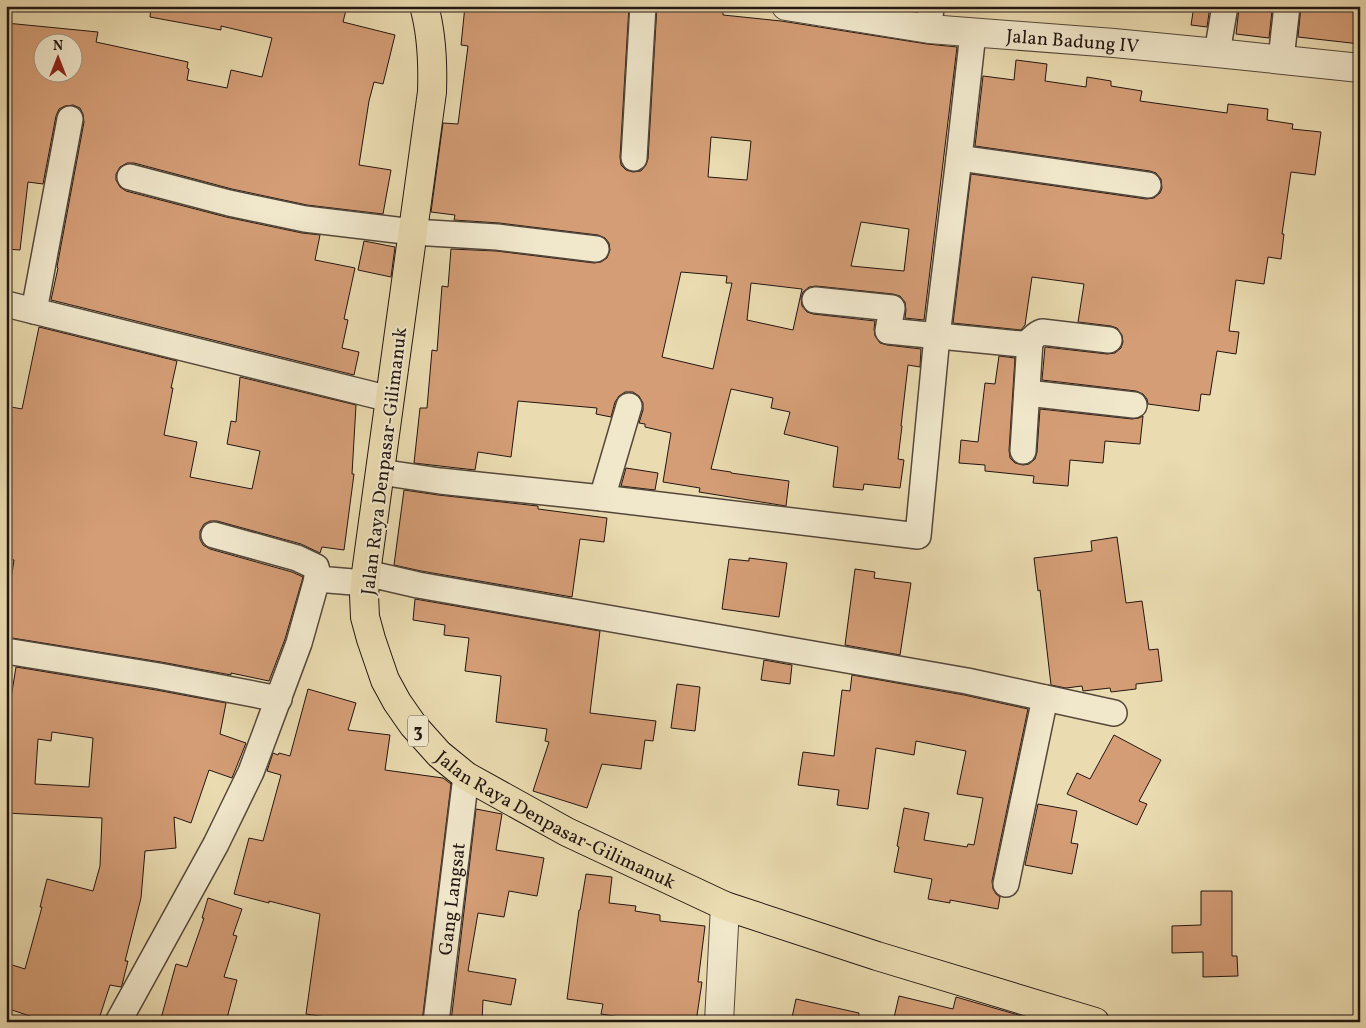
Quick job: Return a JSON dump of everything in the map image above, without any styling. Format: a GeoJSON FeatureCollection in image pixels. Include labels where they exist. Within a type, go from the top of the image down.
{"type":"FeatureCollection","features":[{"type":"Feature","properties":{"kind":"highway","name":"Jalan Raya Denpasar-Gilimanuk"},"geometry":{"type":"LineString","coordinates":[[424,6],[430,33],[432,92],[366,578],[365,617],[385,680],[397,702],[413,725],[439,754],[466,776],[567,832],[725,906],[877,956],[1095,1022]]}},
{"type":"Feature","properties":{"kind":"street"},"geometry":{"type":"LineString","coordinates":[[634,158],[643,6]]}},
{"type":"Feature","properties":{"kind":"street","name":"Jalan Badung IV"},"geometry":{"type":"LineString","coordinates":[[786,6],[930,17],[973,33],[1217,52],[1360,68]]}},
{"type":"Feature","properties":{"kind":"street"},"geometry":{"type":"LineString","coordinates":[[1217,52],[1225,6]]}},
{"type":"Feature","properties":{"kind":"street"},"geometry":{"type":"LineString","coordinates":[[1280,59],[1288,6]]}},
{"type":"Feature","properties":{"kind":"street"},"geometry":{"type":"LineString","coordinates":[[380,472],[440,481],[602,498],[918,536],[937,336],[973,33]]}},
{"type":"Feature","properties":{"kind":"street"},"geometry":{"type":"LineString","coordinates":[[34,311],[70,119]]}},
{"type":"Feature","properties":{"kind":"street"},"geometry":{"type":"LineString","coordinates":[[959,158],[1148,185]]}},
{"type":"Feature","properties":{"kind":"street"},"geometry":{"type":"LineString","coordinates":[[130,177],[229,203],[305,219],[413,232],[497,237],[596,249]]}},
{"type":"Feature","properties":{"kind":"street"},"geometry":{"type":"LineString","coordinates":[[815,300],[892,308],[888,331],[1011,344],[1026,344],[1034,335],[1042,332],[1108,340]]}},
{"type":"Feature","properties":{"kind":"street"},"geometry":{"type":"LineString","coordinates":[[6,304],[390,400]]}},
{"type":"Feature","properties":{"kind":"street"},"geometry":{"type":"LineString","coordinates":[[1023,451],[1030,341]]}},
{"type":"Feature","properties":{"kind":"street"},"geometry":{"type":"LineString","coordinates":[[1027,393],[1134,405]]}},
{"type":"Feature","properties":{"kind":"street"},"geometry":{"type":"LineString","coordinates":[[602,498],[629,406]]}},
{"type":"Feature","properties":{"kind":"street"},"geometry":{"type":"LineString","coordinates":[[118,1022],[216,844],[250,772],[299,643],[317,579],[316,567],[297,558],[214,535]]}},
{"type":"Feature","properties":{"kind":"street"},"geometry":{"type":"LineString","coordinates":[[317,579],[366,578],[418,585],[967,681],[1114,713]]}},
{"type":"Feature","properties":{"kind":"street"},"geometry":{"type":"LineString","coordinates":[[6,651],[159,676],[279,699]]}},
{"type":"Feature","properties":{"kind":"street"},"geometry":{"type":"LineString","coordinates":[[1006,884],[1045,698]]}},
{"type":"Feature","properties":{"kind":"street","name":"Gang Langsat"},"geometry":{"type":"LineString","coordinates":[[436,1022],[466,776]]}},
{"type":"Feature","properties":{"kind":"street"},"geometry":{"type":"LineString","coordinates":[[719,1022],[725,906]]}},
{"type":"Feature","properties":{"kind":"building"},"geometry":{"type":"Polygon","coordinates":[[[151,6],[347,6],[343,22],[395,35],[383,84],[374,82],[369,101],[359,165],[391,170],[383,214],[307,205],[232,189],[134,163],[127,163],[120,167],[116,174],[116,180],[120,187],[126,191],[226,217],[320,235],[315,260],[355,268],[344,319],[348,320],[342,348],[359,352],[354,375],[51,300],[84,122],[80,108],[73,105],[59,109],[56,116],[43,184],[28,182],[20,250],[6,249],[6,23],[98,32],[96,42],[188,62],[187,80],[227,88],[231,70],[262,77],[272,38],[221,26],[221,30],[150,17],[151,6]]]}},
{"type":"Feature","properties":{"kind":"building"},"geometry":{"type":"Polygon","coordinates":[[[465,6],[525,10],[526,6],[629,6],[620,157],[621,165],[626,170],[633,172],[641,171],[648,159],[657,6],[723,6],[723,15],[781,21],[957,47],[924,320],[905,318],[905,302],[900,296],[893,294],[816,286],[809,287],[803,292],[801,298],[802,306],[807,312],[875,321],[875,336],[880,343],[921,349],[920,367],[908,365],[898,459],[904,460],[900,488],[864,484],[863,490],[833,487],[838,447],[784,434],[790,412],[771,408],[773,398],[731,389],[711,469],[789,481],[786,506],[699,492],[700,488],[663,482],[671,433],[645,427],[645,424],[639,423],[643,403],[639,396],[633,392],[625,392],[619,396],[615,402],[611,417],[596,414],[597,408],[518,401],[511,457],[478,452],[475,470],[414,463],[420,408],[427,408],[432,350],[437,351],[442,286],[448,287],[451,249],[496,251],[594,263],[601,262],[607,258],[610,250],[609,243],[605,238],[598,235],[499,223],[454,220],[455,215],[431,212],[443,123],[458,124],[468,46],[461,45],[465,6]],[[711,137],[708,177],[747,180],[751,141],[711,137]],[[861,222],[851,266],[904,271],[909,229],[861,222]],[[681,272],[662,357],[713,369],[732,283],[726,283],[727,276],[681,272]],[[751,283],[747,320],[793,330],[802,289],[751,283]]]}},
{"type":"Feature","properties":{"kind":"building"},"geometry":{"type":"Polygon","coordinates":[[[1194,6],[1210,6],[1207,27],[1191,25],[1194,6]]]}},
{"type":"Feature","properties":{"kind":"building"},"geometry":{"type":"Polygon","coordinates":[[[1301,6],[1360,6],[1360,44],[1298,37],[1301,6]]]}},
{"type":"Feature","properties":{"kind":"building"},"geometry":{"type":"Polygon","coordinates":[[[1239,8],[1272,11],[1269,38],[1236,34],[1239,8]]]}},
{"type":"Feature","properties":{"kind":"building"},"geometry":{"type":"Polygon","coordinates":[[[1016,60],[1047,64],[1045,81],[1086,87],[1087,77],[1111,81],[1111,86],[1142,91],[1140,101],[1227,113],[1228,104],[1268,109],[1267,120],[1293,124],[1292,129],[1321,132],[1315,175],[1291,172],[1282,234],[1284,234],[1281,259],[1268,257],[1264,284],[1236,280],[1229,331],[1239,332],[1236,354],[1217,351],[1210,395],[1201,394],[1199,411],[1148,404],[1143,394],[1136,391],[1042,380],[1045,347],[1107,354],[1115,353],[1121,348],[1123,342],[1122,335],[1117,328],[1078,322],[1084,284],[1032,277],[1025,325],[1021,330],[953,323],[971,174],[1146,199],[1154,198],[1160,193],[1162,188],[1161,179],[1156,173],[1150,171],[975,146],[983,76],[1014,80],[1016,60]]]}},
{"type":"Feature","properties":{"kind":"building"},"geometry":{"type":"Polygon","coordinates":[[[364,241],[395,247],[391,277],[358,270],[364,241]]]}},
{"type":"Feature","properties":{"kind":"building"},"geometry":{"type":"Polygon","coordinates":[[[39,327],[177,361],[164,435],[197,442],[190,477],[252,489],[260,451],[227,444],[231,421],[236,422],[240,377],[356,405],[352,474],[354,474],[344,550],[322,547],[320,553],[301,544],[217,521],[210,521],[204,524],[200,531],[200,539],[203,545],[210,549],[292,572],[303,577],[285,639],[269,681],[231,673],[231,675],[6,637],[6,613],[14,560],[6,559],[6,406],[22,409],[39,327]]]}},
{"type":"Feature","properties":{"kind":"building"},"geometry":{"type":"Polygon","coordinates":[[[999,356],[1015,358],[1009,450],[1010,458],[1015,463],[1029,464],[1035,459],[1040,409],[1132,419],[1143,416],[1140,444],[1105,441],[1103,463],[1070,460],[1068,486],[1033,483],[1034,476],[985,471],[985,465],[959,463],[961,440],[978,442],[985,383],[995,384],[999,356]]]}},
{"type":"Feature","properties":{"kind":"building"},"geometry":{"type":"Polygon","coordinates":[[[626,468],[658,473],[655,490],[621,486],[626,468]]]}},
{"type":"Feature","properties":{"kind":"building"},"geometry":{"type":"Polygon","coordinates":[[[404,490],[538,506],[538,509],[607,518],[604,542],[580,539],[572,597],[394,565],[404,490]]]}},
{"type":"Feature","properties":{"kind":"building"},"geometry":{"type":"Polygon","coordinates":[[[1117,537],[1126,603],[1142,601],[1149,650],[1158,649],[1162,681],[1136,684],[1136,689],[1111,692],[1110,688],[1083,691],[1082,686],[1066,688],[1051,685],[1040,590],[1038,591],[1034,558],[1092,551],[1091,541],[1117,537]]]}},
{"type":"Feature","properties":{"kind":"building"},"geometry":{"type":"Polygon","coordinates":[[[749,558],[787,563],[779,617],[722,609],[729,559],[749,561],[749,558]]]}},
{"type":"Feature","properties":{"kind":"building"},"geometry":{"type":"Polygon","coordinates":[[[855,569],[875,572],[874,578],[911,583],[900,655],[845,645],[855,569]]]}},
{"type":"Feature","properties":{"kind":"building"},"geometry":{"type":"Polygon","coordinates":[[[415,599],[600,631],[590,713],[656,721],[653,741],[645,740],[641,769],[602,764],[587,808],[533,791],[549,742],[545,741],[547,729],[496,722],[501,676],[465,671],[469,638],[444,635],[445,625],[413,620],[415,599]]]}},
{"type":"Feature","properties":{"kind":"building"},"geometry":{"type":"Polygon","coordinates":[[[764,660],[792,665],[790,684],[761,680],[764,660]]]}},
{"type":"Feature","properties":{"kind":"building"},"geometry":{"type":"Polygon","coordinates":[[[16,667],[156,690],[226,703],[220,734],[246,743],[232,778],[209,770],[191,823],[174,817],[176,848],[145,851],[141,898],[125,961],[128,961],[122,985],[121,987],[110,985],[98,1022],[32,1022],[33,1017],[6,1008],[6,963],[25,969],[42,907],[40,907],[47,879],[93,891],[100,866],[102,818],[6,813],[6,716],[8,704],[10,704],[16,667]],[[52,732],[51,741],[38,739],[35,784],[89,787],[93,738],[52,732]]]}},
{"type":"Feature","properties":{"kind":"building"},"geometry":{"type":"Polygon","coordinates":[[[852,675],[964,695],[1028,709],[992,881],[993,889],[1000,897],[998,909],[950,900],[950,903],[928,899],[932,879],[894,872],[904,808],[929,813],[924,840],[967,847],[968,844],[974,845],[983,798],[957,794],[966,751],[916,741],[914,755],[876,748],[868,809],[837,805],[839,790],[798,785],[803,752],[834,756],[842,690],[850,691],[852,675]]]}},
{"type":"Feature","properties":{"kind":"building"},"geometry":{"type":"Polygon","coordinates":[[[677,684],[700,687],[695,731],[671,728],[677,684]]]}},
{"type":"Feature","properties":{"kind":"building"},"geometry":{"type":"Polygon","coordinates":[[[308,689],[356,703],[348,730],[390,735],[385,770],[443,778],[451,784],[422,1022],[360,1022],[306,1014],[320,914],[234,894],[249,838],[263,841],[281,775],[267,771],[273,753],[290,756],[308,689]]]}},
{"type":"Feature","properties":{"kind":"building"},"geometry":{"type":"Polygon","coordinates":[[[1114,735],[1161,760],[1139,801],[1147,804],[1137,825],[1067,794],[1077,773],[1090,779],[1114,735]]]}},
{"type":"Feature","properties":{"kind":"building"},"geometry":{"type":"Polygon","coordinates":[[[1038,804],[1077,811],[1071,843],[1078,844],[1072,874],[1025,865],[1038,804]]]}},
{"type":"Feature","properties":{"kind":"building"},"geometry":{"type":"Polygon","coordinates":[[[476,809],[502,814],[496,850],[544,858],[537,896],[509,891],[504,917],[478,913],[468,971],[516,979],[511,1005],[483,1000],[482,1022],[451,1022],[476,809]]]}},
{"type":"Feature","properties":{"kind":"building"},"geometry":{"type":"Polygon","coordinates":[[[586,874],[612,877],[609,903],[636,906],[635,911],[660,915],[660,921],[705,926],[698,982],[702,982],[696,1022],[619,1022],[620,1017],[601,1014],[603,1004],[567,999],[579,910],[586,874]]]}},
{"type":"Feature","properties":{"kind":"building"},"geometry":{"type":"Polygon","coordinates":[[[1201,891],[1232,891],[1232,956],[1237,956],[1238,976],[1203,977],[1203,952],[1172,953],[1172,926],[1201,925],[1201,891]]]}},
{"type":"Feature","properties":{"kind":"building"},"geometry":{"type":"Polygon","coordinates":[[[208,898],[242,909],[233,935],[237,936],[224,977],[237,980],[226,1022],[160,1022],[176,964],[187,967],[204,918],[202,918],[208,898]]]}},
{"type":"Feature","properties":{"kind":"building"},"geometry":{"type":"Polygon","coordinates":[[[899,996],[953,1009],[956,997],[1025,1017],[1024,1022],[893,1022],[899,996]]]}},
{"type":"Feature","properties":{"kind":"building"},"geometry":{"type":"Polygon","coordinates":[[[796,999],[859,1013],[858,1022],[791,1022],[796,999]]]}}]}
